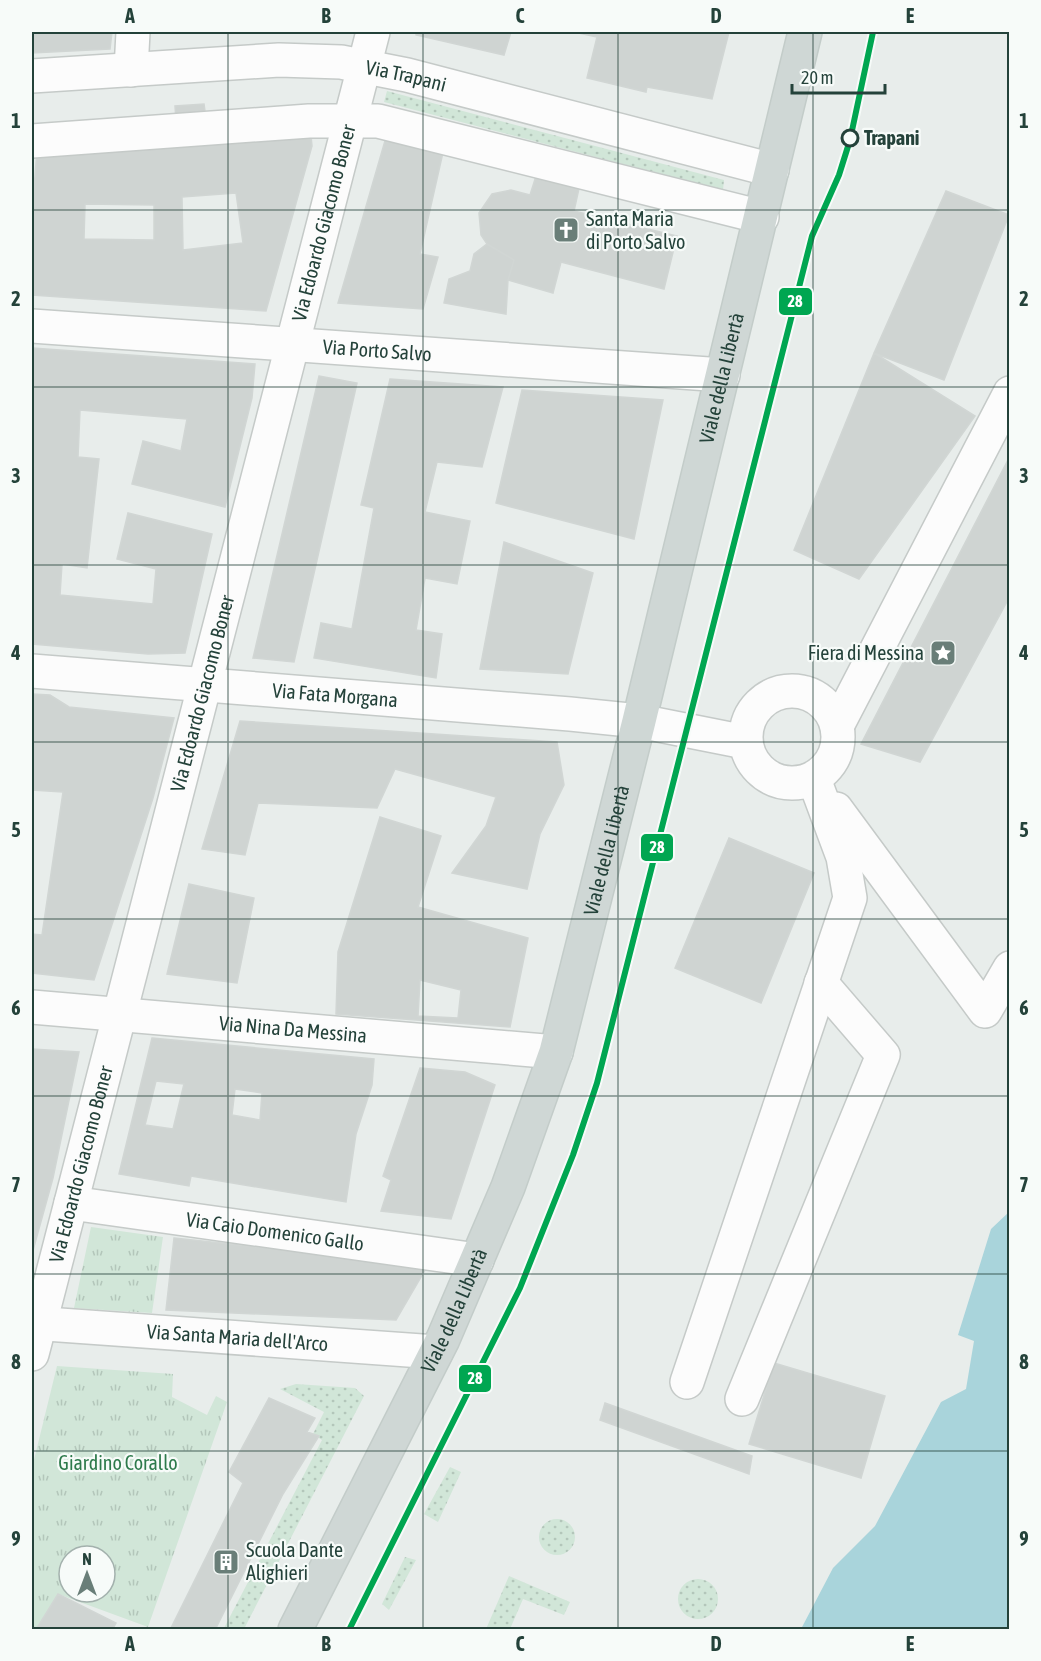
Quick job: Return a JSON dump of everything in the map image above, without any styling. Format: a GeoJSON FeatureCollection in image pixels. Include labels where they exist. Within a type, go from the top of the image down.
{"type":"FeatureCollection","features":[{"type":"Feature","properties":{"kind":"main road","name":"Viale della Libertà"},"geometry":{"type":"LineString","coordinates":[[295,1629],[436,1352],[508,1187],[556,1052],[639,722],[805,32]]}},
{"type":"Feature","properties":{"kind":"street"},"geometry":{"type":"LineString","coordinates":[[131,70],[133,32]]}},
{"type":"Feature","properties":{"kind":"street","name":"Via Edoardo Giacomo Boner"},"geometry":{"type":"LineString","coordinates":[[32,1354],[34,1324],[71,1203],[206,683],[290,346],[373,32]]}},
{"type":"Feature","properties":{"kind":"street","name":"Via Trapani"},"geometry":{"type":"LineString","coordinates":[[32,76],[319,59],[364,66],[772,170]]}},
{"type":"Feature","properties":{"kind":"street"},"geometry":{"type":"LineString","coordinates":[[32,141],[350,119],[378,121],[762,217]]}},
{"type":"Feature","properties":{"kind":"street","name":"Via Porto Salvo"},"geometry":{"type":"LineString","coordinates":[[32,326],[723,375]]}},
{"type":"Feature","properties":{"kind":"street"},"geometry":{"type":"LineString","coordinates":[[837,726],[1010,393]]}},
{"type":"Feature","properties":{"kind":"street","name":"Via Fata Morgana"},"geometry":{"type":"LineString","coordinates":[[32,670],[206,683],[639,722],[745,742]]}},
{"type":"Feature","properties":{"kind":"street"},"geometry":{"type":"LineString","coordinates":[[784,692],[807,693],[820,700],[831,712],[837,726],[839,741],[835,756],[826,769],[814,778],[799,784],[784,784],[758,769],[749,757],[745,742],[746,727],[752,712],[762,701],[784,692]]}},
{"type":"Feature","properties":{"kind":"street"},"geometry":{"type":"LineString","coordinates":[[814,778],[985,1011],[1010,968]]}},
{"type":"Feature","properties":{"kind":"street"},"geometry":{"type":"LineString","coordinates":[[687,1382],[850,898],[843,857],[814,778]]}},
{"type":"Feature","properties":{"kind":"street"},"geometry":{"type":"LineString","coordinates":[[742,1399],[883,1055],[821,983]]}},
{"type":"Feature","properties":{"kind":"street","name":"Via Nina Da Messina"},"geometry":{"type":"LineString","coordinates":[[32,1007],[556,1052]]}},
{"type":"Feature","properties":{"kind":"street","name":"Via Caio Domenico Gallo"},"geometry":{"type":"LineString","coordinates":[[71,1203],[477,1260]]}},
{"type":"Feature","properties":{"kind":"street","name":"Via Santa Maria dell'Arco"},"geometry":{"type":"LineString","coordinates":[[34,1324],[436,1352]]}},
{"type":"Feature","properties":{"kind":"green space"},"geometry":{"type":"Polygon","coordinates":[[[387,91],[724,180],[723,190],[384,102],[387,91]]]}},
{"type":"Feature","properties":{"kind":"green space"},"geometry":{"type":"Polygon","coordinates":[[[91,1227],[163,1237],[152,1313],[74,1308],[91,1227]]]}},
{"type":"Feature","properties":{"kind":"green space","name":"Giardino Corallo"},"geometry":{"type":"Polygon","coordinates":[[[57,1366],[173,1374],[172,1397],[207,1415],[216,1396],[227,1402],[148,1627],[85,1604],[117,1604],[117,1544],[57,1544],[57,1596],[37,1628],[32,1626],[32,1468],[57,1366]]]}},
{"type":"Feature","properties":{"kind":"green space"},"geometry":{"type":"Polygon","coordinates":[[[296,1384],[355,1388],[364,1396],[244,1629],[223,1630],[322,1440],[313,1434],[324,1412],[280,1389],[296,1384]]]}},
{"type":"Feature","properties":{"kind":"green space"},"geometry":{"type":"Polygon","coordinates":[[[450,1467],[461,1472],[438,1522],[424,1514],[450,1467]]]}},
{"type":"Feature","properties":{"kind":"green space"},"geometry":{"type":"Polygon","coordinates":[[[557,1519],[570,1524],[575,1537],[570,1550],[557,1555],[544,1550],[539,1537],[544,1524],[557,1519]]]}},
{"type":"Feature","properties":{"kind":"green space"},"geometry":{"type":"Polygon","coordinates":[[[405,1557],[416,1560],[389,1610],[382,1604],[405,1557]]]}},
{"type":"Feature","properties":{"kind":"green space"},"geometry":{"type":"Polygon","coordinates":[[[509,1576],[570,1602],[564,1615],[523,1599],[510,1629],[486,1629],[509,1576]]]}},
{"type":"Feature","properties":{"kind":"green space"},"geometry":{"type":"Polygon","coordinates":[[[698,1579],[712,1585],[718,1599],[712,1613],[698,1619],[684,1613],[678,1599],[684,1585],[698,1579]]]}},
{"type":"Feature","properties":{"kind":"water"},"geometry":{"type":"Polygon","coordinates":[[[1009,1212],[1009,1629],[801,1629],[833,1568],[875,1526],[941,1402],[966,1389],[974,1341],[958,1335],[991,1229],[1009,1212]]]}},
{"type":"Feature","properties":{"kind":"building"},"geometry":{"type":"Polygon","coordinates":[[[32,32],[112,32],[110,49],[32,53],[32,32]]]}},
{"type":"Feature","properties":{"kind":"building"},"geometry":{"type":"Polygon","coordinates":[[[416,32],[511,32],[504,55],[416,35],[416,32]]]}},
{"type":"Feature","properties":{"kind":"building"},"geometry":{"type":"Polygon","coordinates":[[[574,32],[729,32],[712,99],[647,87],[646,92],[587,78],[597,37],[574,32]]]}},
{"type":"Feature","properties":{"kind":"building"},"geometry":{"type":"Polygon","coordinates":[[[204,104],[206,118],[176,120],[175,106],[204,104]]]}},
{"type":"Feature","properties":{"kind":"building"},"geometry":{"type":"Polygon","coordinates":[[[310,126],[312,146],[266,311],[32,295],[32,214],[37,150],[310,126]],[[236,193],[182,197],[183,250],[243,243],[236,193]],[[85,204],[84,239],[154,240],[154,205],[85,204]]]}},
{"type":"Feature","properties":{"kind":"building"},"geometry":{"type":"Polygon","coordinates":[[[387,134],[444,148],[420,254],[438,257],[423,309],[338,303],[387,134]]]}},
{"type":"Feature","properties":{"kind":"building","name":"Santa Maria di Porto Salvo"},"geometry":{"type":"Polygon","coordinates":[[[537,173],[580,184],[574,211],[677,236],[664,289],[561,262],[553,293],[508,280],[514,260],[487,244],[481,235],[479,213],[492,194],[511,190],[530,195],[537,173]]]}},
{"type":"Feature","properties":{"kind":"building"},"geometry":{"type":"Polygon","coordinates":[[[946,191],[1009,215],[944,380],[874,353],[946,191]]]}},
{"type":"Feature","properties":{"kind":"building"},"geometry":{"type":"Polygon","coordinates":[[[487,244],[514,260],[508,280],[506,314],[444,303],[449,279],[470,271],[474,254],[487,244]]]}},
{"type":"Feature","properties":{"kind":"building"},"geometry":{"type":"Polygon","coordinates":[[[32,348],[255,364],[252,398],[225,507],[132,484],[143,441],[181,451],[187,419],[80,410],[78,457],[99,459],[87,568],[62,564],[60,595],[153,604],[156,569],[117,559],[128,513],[212,534],[185,653],[148,654],[32,644],[34,464],[32,463],[32,348]]]}},
{"type":"Feature","properties":{"kind":"building"},"geometry":{"type":"Polygon","coordinates":[[[874,353],[975,416],[859,579],[794,550],[874,353]]]}},
{"type":"Feature","properties":{"kind":"building"},"geometry":{"type":"Polygon","coordinates":[[[319,376],[357,383],[294,662],[253,658],[319,376]]]}},
{"type":"Feature","properties":{"kind":"building"},"geometry":{"type":"Polygon","coordinates":[[[390,379],[503,387],[482,467],[437,462],[425,512],[470,521],[457,584],[425,578],[416,630],[442,634],[436,678],[314,658],[321,623],[352,629],[374,508],[361,505],[390,379]]]}},
{"type":"Feature","properties":{"kind":"building"},"geometry":{"type":"Polygon","coordinates":[[[522,390],[663,400],[634,539],[496,503],[522,390]]]}},
{"type":"Feature","properties":{"kind":"building"},"geometry":{"type":"Polygon","coordinates":[[[1010,456],[1010,596],[920,762],[861,744],[1010,456]]]}},
{"type":"Feature","properties":{"kind":"building"},"geometry":{"type":"Polygon","coordinates":[[[504,542],[593,573],[568,674],[480,669],[504,542]]]}},
{"type":"Feature","properties":{"kind":"building"},"geometry":{"type":"Polygon","coordinates":[[[32,694],[50,695],[69,707],[174,718],[153,798],[94,980],[32,973],[32,934],[42,935],[63,792],[32,790],[32,694]]]}},
{"type":"Feature","properties":{"kind":"building"},"geometry":{"type":"Polygon","coordinates":[[[240,721],[557,742],[564,785],[540,834],[527,889],[452,873],[486,826],[496,797],[395,769],[377,808],[258,803],[245,855],[202,849],[240,721]]]}},
{"type":"Feature","properties":{"kind":"building"},"geometry":{"type":"Polygon","coordinates":[[[380,817],[441,836],[418,907],[528,938],[510,1027],[336,1014],[338,952],[380,817]],[[420,980],[418,1016],[458,1018],[461,990],[420,980]]]}},
{"type":"Feature","properties":{"kind":"building"},"geometry":{"type":"Polygon","coordinates":[[[729,838],[814,873],[761,1003],[675,968],[729,838]]]}},
{"type":"Feature","properties":{"kind":"building"},"geometry":{"type":"Polygon","coordinates":[[[189,884],[254,898],[237,983],[167,974],[189,884]]]}},
{"type":"Feature","properties":{"kind":"building"},"geometry":{"type":"Polygon","coordinates":[[[152,1038],[374,1059],[372,1085],[356,1134],[346,1202],[191,1176],[189,1186],[119,1174],[152,1038]],[[156,1081],[145,1125],[173,1129],[184,1084],[156,1081]],[[235,1089],[232,1115],[260,1120],[262,1093],[235,1089]]]}},
{"type":"Feature","properties":{"kind":"building"},"geometry":{"type":"Polygon","coordinates":[[[32,1049],[79,1052],[53,1178],[32,1254],[32,1049]]]}},
{"type":"Feature","properties":{"kind":"building"},"geometry":{"type":"Polygon","coordinates":[[[420,1068],[465,1072],[495,1085],[451,1219],[381,1211],[391,1180],[383,1176],[420,1068]]]}},
{"type":"Feature","properties":{"kind":"building"},"geometry":{"type":"Polygon","coordinates":[[[174,1238],[428,1265],[396,1320],[166,1310],[174,1238]]]}},
{"type":"Feature","properties":{"kind":"building"},"geometry":{"type":"Polygon","coordinates":[[[774,1363],[885,1396],[861,1478],[749,1444],[774,1363]]]}},
{"type":"Feature","properties":{"kind":"building","name":"Scuola Dante Alighieri"},"geometry":{"type":"Polygon","coordinates":[[[269,1398],[315,1418],[307,1432],[319,1436],[283,1494],[215,1630],[170,1630],[243,1483],[229,1472],[269,1398]]]}},
{"type":"Feature","properties":{"kind":"building"},"geometry":{"type":"Polygon","coordinates":[[[605,1403],[752,1456],[749,1474],[600,1420],[605,1403]]]}},
{"type":"Feature","properties":{"kind":"building"},"geometry":{"type":"Polygon","coordinates":[[[57,1596],[57,1604],[78,1604],[116,1623],[112,1630],[32,1630],[32,1627],[37,1628],[57,1596]]]}},
{"type":"Feature","properties":{"kind":"transit line","name":"28"},"geometry":{"type":"LineString","coordinates":[[349,1630],[520,1288],[573,1155],[597,1083],[812,236],[839,175],[850,140],[873,32]]}},
{"type":"Feature","properties":{"kind":"place","name":"Trapani"},"geometry":{"type":"Point","coordinates":[850,138]}},
{"type":"Feature","properties":{"kind":"place","name":"Santa Maria di Porto Salvo"},"geometry":{"type":"Point","coordinates":[566,230]}},
{"type":"Feature","properties":{"kind":"place","name":"Fiera di Messina"},"geometry":{"type":"Point","coordinates":[943,653]}},
{"type":"Feature","properties":{"kind":"place","name":"Scuola Dante Alighieri"},"geometry":{"type":"Point","coordinates":[226,1562]}}]}
